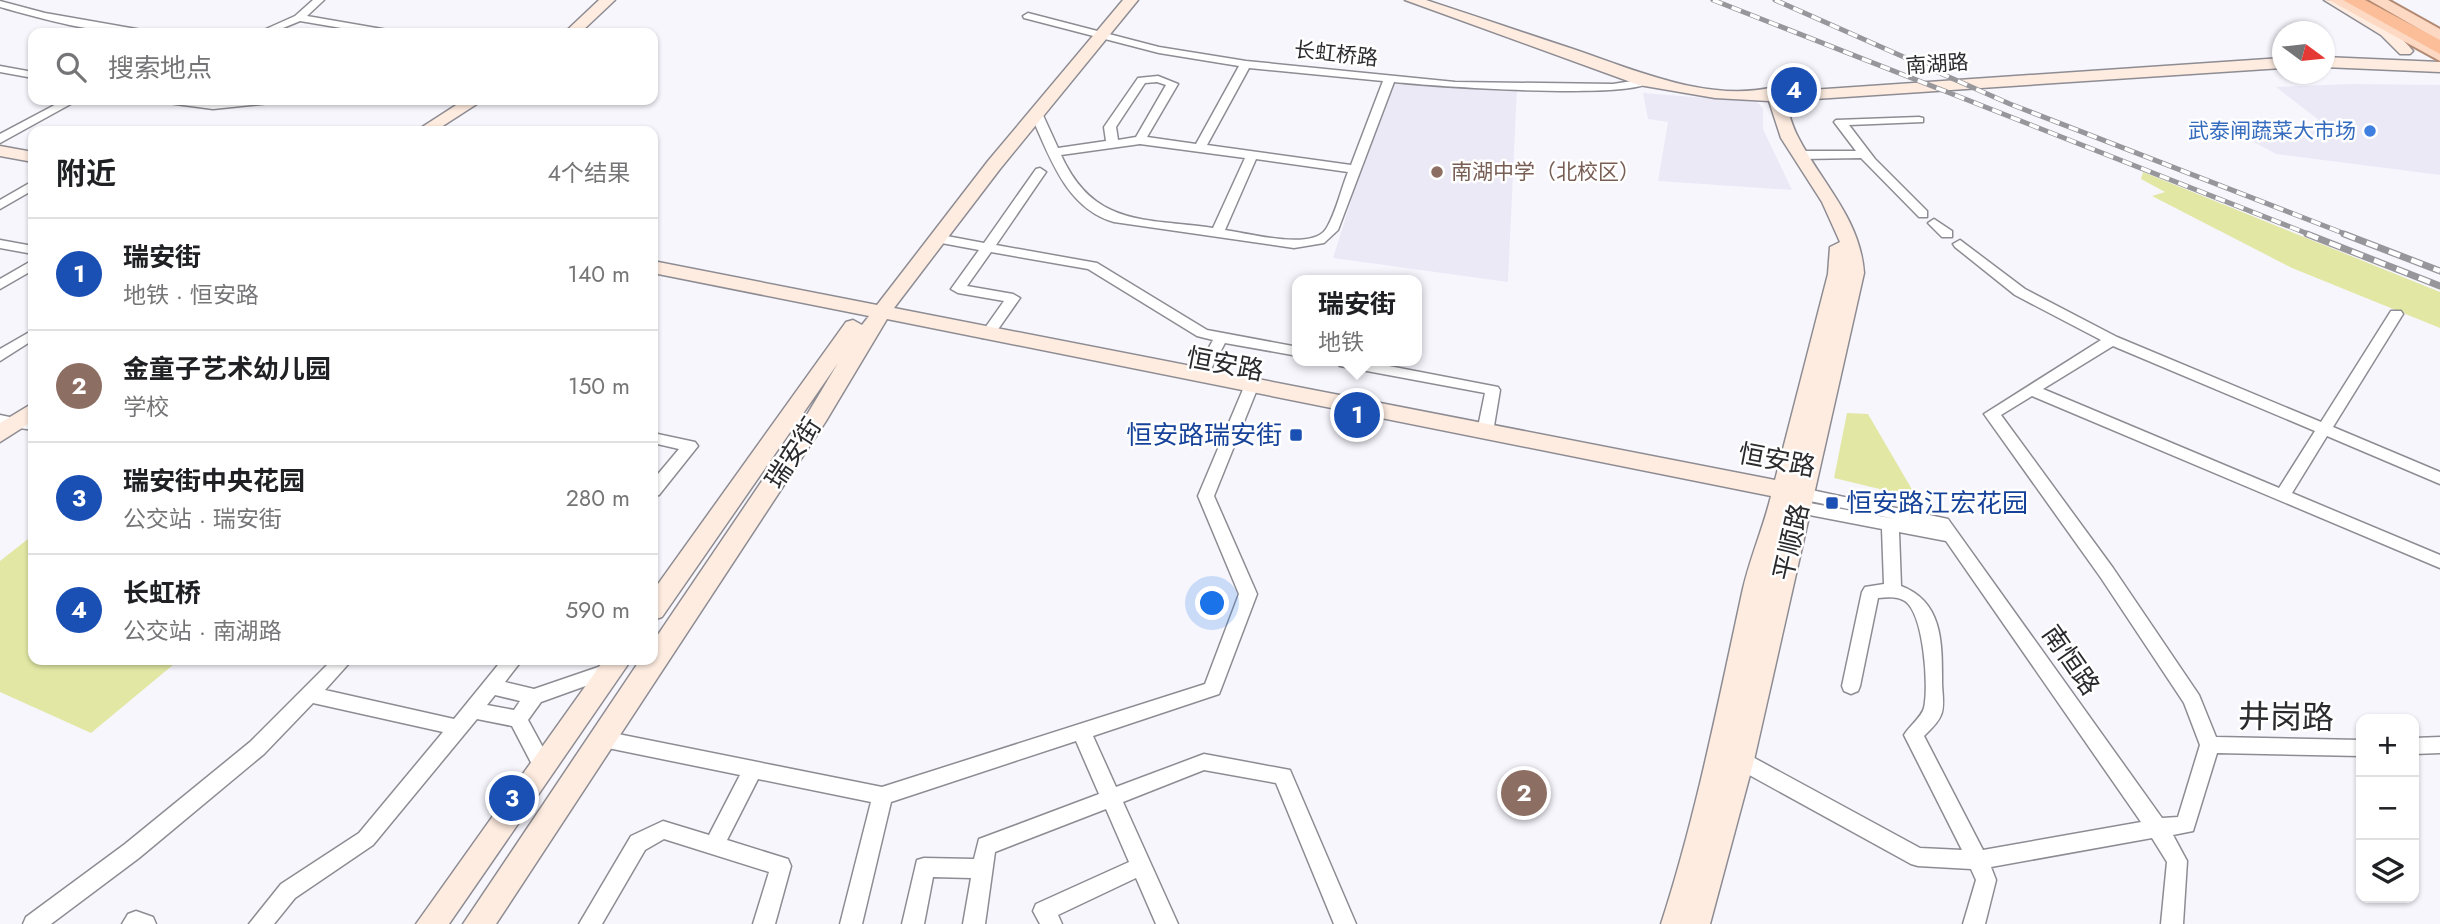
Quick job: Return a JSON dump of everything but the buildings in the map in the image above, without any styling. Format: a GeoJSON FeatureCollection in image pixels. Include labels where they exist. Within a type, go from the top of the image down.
{"type":"FeatureCollection","features":[{"type":"Feature","properties":{"kind":"highway"},"geometry":{"type":"LineString","coordinates":[[2352,0],[2440,48]]}},
{"type":"Feature","properties":{"kind":"highway"},"geometry":{"type":"LineString","coordinates":[[2366,0],[2440,39]]}},
{"type":"Feature","properties":{"kind":"main road"},"geometry":{"type":"LineString","coordinates":[[577,28],[608,0]]}},
{"type":"Feature","properties":{"kind":"main road"},"geometry":{"type":"LineString","coordinates":[[586,28],[617,0]]}},
{"type":"Feature","properties":{"kind":"main road","name":"瑞安街"},"geometry":{"type":"LineString","coordinates":[[658,656],[818,416],[868,317],[936,238],[1123,0]]}},
{"type":"Feature","properties":{"kind":"main road","name":"瑞安街"},"geometry":{"type":"LineString","coordinates":[[658,603],[868,317],[1097,34],[1131,0]]}},
{"type":"Feature","properties":{"kind":"main road","name":"南湖路"},"geometry":{"type":"LineString","coordinates":[[1412,0],[1598,63],[1645,82],[1706,92],[1772,94],[2272,64]]}},
{"type":"Feature","properties":{"kind":"main road"},"geometry":{"type":"LineString","coordinates":[[2331,0],[2409,46],[2440,56]]}},
{"type":"Feature","properties":{"kind":"main road"},"geometry":{"type":"LineString","coordinates":[[2337,0],[2409,46]]}},
{"type":"Feature","properties":{"kind":"main road"},"geometry":{"type":"LineString","coordinates":[[2377,0],[2440,39]]}},
{"type":"Feature","properties":{"kind":"main road"},"geometry":{"type":"LineString","coordinates":[[2335,58],[2385,56],[2409,46]]}},
{"type":"Feature","properties":{"kind":"main road","name":"南湖路"},"geometry":{"type":"LineString","coordinates":[[1598,63],[1700,88],[1772,94],[2272,58]]}},
{"type":"Feature","properties":{"kind":"main road"},"geometry":{"type":"LineString","coordinates":[[2335,60],[2440,67]]}},
{"type":"Feature","properties":{"kind":"main road","name":"平顺路"},"geometry":{"type":"LineString","coordinates":[[1676,924],[1693,870],[1750,630],[1755,591],[1792,498],[1853,282],[1854,262],[1846,229],[1801,155],[1772,94]]}},
{"type":"Feature","properties":{"kind":"main road","name":"平顺路"},"geometry":{"type":"LineString","coordinates":[[1695,924],[1740,760],[1838,274],[1839,253],[1833,229],[1783,139],[1772,94]]}},
{"type":"Feature","properties":{"kind":"main road"},"geometry":{"type":"LineString","coordinates":[[432,126],[467,105]]}},
{"type":"Feature","properties":{"kind":"main road"},"geometry":{"type":"LineString","coordinates":[[443,126],[477,105]]}},
{"type":"Feature","properties":{"kind":"main road"},"geometry":{"type":"LineString","coordinates":[[0,141],[28,149]]}},
{"type":"Feature","properties":{"kind":"main road"},"geometry":{"type":"LineString","coordinates":[[0,151],[28,156]]}},
{"type":"Feature","properties":{"kind":"main road","name":"恒安路"},"geometry":{"type":"LineString","coordinates":[[658,268],[868,317],[987,335],[1200,377],[1249,392],[1485,432],[1792,498]]}},
{"type":"Feature","properties":{"kind":"main road","name":"恒安路"},"geometry":{"type":"LineString","coordinates":[[658,278],[1792,498]]}},
{"type":"Feature","properties":{"kind":"main road"},"geometry":{"type":"LineString","coordinates":[[0,446],[18,422]]}},
{"type":"Feature","properties":{"kind":"main road"},"geometry":{"type":"LineString","coordinates":[[431,924],[614,665]]}},
{"type":"Feature","properties":{"kind":"main road","name":"瑞安街"},"geometry":{"type":"LineString","coordinates":[[478,924],[652,665]]}},
{"type":"Feature","properties":{"kind":"street"},"geometry":{"type":"LineString","coordinates":[[275,28],[299,19],[319,0]]}},
{"type":"Feature","properties":{"kind":"street"},"geometry":{"type":"LineString","coordinates":[[0,4],[44,16],[113,28]]}},
{"type":"Feature","properties":{"kind":"street","name":"长虹桥路"},"geometry":{"type":"LineString","coordinates":[[1028,16],[1159,50],[1246,64],[1455,85],[1586,87],[1645,82]]}},
{"type":"Feature","properties":{"kind":"street"},"geometry":{"type":"LineString","coordinates":[[299,19],[356,28]]}},
{"type":"Feature","properties":{"kind":"street"},"geometry":{"type":"LineString","coordinates":[[1200,148],[1246,64]]}},
{"type":"Feature","properties":{"kind":"street"},"geometry":{"type":"LineString","coordinates":[[0,69],[28,74]]}},
{"type":"Feature","properties":{"kind":"street"},"geometry":{"type":"LineString","coordinates":[[1036,113],[1081,200],[1096,211],[1114,218],[1294,244],[1312,243],[1326,238],[1332,230],[1390,78]]}},
{"type":"Feature","properties":{"kind":"street"},"geometry":{"type":"LineString","coordinates":[[1112,142],[1110,127],[1142,80],[1167,80],[1172,84],[1140,140]]}},
{"type":"Feature","properties":{"kind":"street"},"geometry":{"type":"LineString","coordinates":[[0,141],[63,105]]}},
{"type":"Feature","properties":{"kind":"street"},"geometry":{"type":"LineString","coordinates":[[1919,120],[1840,122],[1864,154],[1923,214]]}},
{"type":"Feature","properties":{"kind":"street"},"geometry":{"type":"LineString","coordinates":[[1055,152],[1140,140],[1356,169]]}},
{"type":"Feature","properties":{"kind":"street"},"geometry":{"type":"LineString","coordinates":[[1801,155],[1864,154]]}},
{"type":"Feature","properties":{"kind":"street"},"geometry":{"type":"LineString","coordinates":[[1217,233],[1252,155]]}},
{"type":"Feature","properties":{"kind":"street"},"geometry":{"type":"LineString","coordinates":[[987,335],[1013,298],[958,289],[1040,172]]}},
{"type":"Feature","properties":{"kind":"street"},"geometry":{"type":"LineString","coordinates":[[0,205],[28,188]]}},
{"type":"Feature","properties":{"kind":"street"},"geometry":{"type":"LineString","coordinates":[[1934,223],[1947,233]]}},
{"type":"Feature","properties":{"kind":"street"},"geometry":{"type":"LineString","coordinates":[[936,238],[1092,266],[1202,333],[1292,351]]}},
{"type":"Feature","properties":{"kind":"street"},"geometry":{"type":"LineString","coordinates":[[0,244],[28,249]]}},
{"type":"Feature","properties":{"kind":"street"},"geometry":{"type":"LineString","coordinates":[[1959,244],[2020,292],[2112,340],[2440,478]]}},
{"type":"Feature","properties":{"kind":"street"},"geometry":{"type":"LineString","coordinates":[[0,285],[28,267]]}},
{"type":"Feature","properties":{"kind":"street"},"geometry":{"type":"LineString","coordinates":[[2282,496],[2396,314]]}},
{"type":"Feature","properties":{"kind":"street"},"geometry":{"type":"LineString","coordinates":[[0,356],[28,337]]}},
{"type":"Feature","properties":{"kind":"street"},"geometry":{"type":"LineString","coordinates":[[1200,377],[1221,338]]}},
{"type":"Feature","properties":{"kind":"street"},"geometry":{"type":"LineString","coordinates":[[1740,760],[1918,857],[1978,860],[2186,825],[2210,745],[2192,700],[2107,573],[1992,414],[2112,340]]}},
{"type":"Feature","properties":{"kind":"street"},"geometry":{"type":"LineString","coordinates":[[1366,366],[1493,390],[1485,432]]}},
{"type":"Feature","properties":{"kind":"street"},"geometry":{"type":"LineString","coordinates":[[2032,390],[2440,562]]}},
{"type":"Feature","properties":{"kind":"street"},"geometry":{"type":"LineString","coordinates":[[603,739],[882,796],[1212,689],[1248,594],[1206,496],[1249,392]]}},
{"type":"Feature","properties":{"kind":"street"},"geometry":{"type":"LineString","coordinates":[[658,439],[690,446],[658,485]]}},
{"type":"Feature","properties":{"kind":"street","name":"恒安路"},"geometry":{"type":"LineString","coordinates":[[1792,498],[1890,524],[1947,530]]}},
{"type":"Feature","properties":{"kind":"street","name":"恒安路"},"geometry":{"type":"LineString","coordinates":[[1792,498],[1947,530]]}},
{"type":"Feature","properties":{"kind":"street"},"geometry":{"type":"LineString","coordinates":[[1890,524],[1893,590]]}},
{"type":"Feature","properties":{"kind":"street","name":"南恒路"},"geometry":{"type":"LineString","coordinates":[[1947,530],[2157,828],[2177,861],[2172,924]]}},
{"type":"Feature","properties":{"kind":"street"},"geometry":{"type":"LineString","coordinates":[[1851,686],[1871,592],[1893,590],[1917,600],[1929,616],[1933,712],[1914,735],[1986,880],[1974,924]]}},
{"type":"Feature","properties":{"kind":"street"},"geometry":{"type":"LineString","coordinates":[[34,924],[132,851],[257,748],[338,665]]}},
{"type":"Feature","properties":{"kind":"street"},"geometry":{"type":"LineString","coordinates":[[260,924],[288,891],[366,839],[509,665]]}},
{"type":"Feature","properties":{"kind":"street"},"geometry":{"type":"LineString","coordinates":[[518,719],[534,697],[614,665]]}},
{"type":"Feature","properties":{"kind":"street"},"geometry":{"type":"LineString","coordinates":[[491,687],[534,697]]}},
{"type":"Feature","properties":{"kind":"street"},"geometry":{"type":"LineString","coordinates":[[309,694],[458,728]]}},
{"type":"Feature","properties":{"kind":"street"},"geometry":{"type":"LineString","coordinates":[[472,710],[518,719]]}},
{"type":"Feature","properties":{"kind":"street"},"geometry":{"type":"LineString","coordinates":[[518,719],[543,766]]}},
{"type":"Feature","properties":{"kind":"street"},"geometry":{"type":"LineString","coordinates":[[1081,731],[1167,924]]}},
{"type":"Feature","properties":{"kind":"street","name":"井岗路"},"geometry":{"type":"LineString","coordinates":[[2210,745],[2356,748]]}},
{"type":"Feature","properties":{"kind":"street"},"geometry":{"type":"LineString","coordinates":[[2419,746],[2440,745]]}},
{"type":"Feature","properties":{"kind":"street"},"geometry":{"type":"LineString","coordinates":[[974,924],[986,846],[1204,762],[1283,776],[1345,924]]}},
{"type":"Feature","properties":{"kind":"street"},"geometry":{"type":"LineString","coordinates":[[713,846],[753,770]]}},
{"type":"Feature","properties":{"kind":"street"},"geometry":{"type":"LineString","coordinates":[[851,924],[882,796]]}},
{"type":"Feature","properties":{"kind":"street"},"geometry":{"type":"LineString","coordinates":[[590,924],[638,843],[663,830],[781,866],[764,924]]}},
{"type":"Feature","properties":{"kind":"street"},"geometry":{"type":"LineString","coordinates":[[1051,924],[1044,911],[1141,866]]}},
{"type":"Feature","properties":{"kind":"street"},"geometry":{"type":"LineString","coordinates":[[913,924],[924,867],[983,869]]}},
{"type":"Feature","properties":{"kind":"street"},"geometry":{"type":"LineString","coordinates":[[133,924],[136,921],[145,924]]}},
{"type":"Feature","properties":{"kind":"shaded area","name":"南湖中学（北校区）"},"geometry":{"type":"Polygon","coordinates":[[[1390,78],[1517,87],[1508,282],[1333,258],[1390,78]]]}},
{"type":"Feature","properties":{"kind":"shaded area","name":"武泰闸蔬菜大市场"},"geometry":{"type":"Polygon","coordinates":[[[2440,85],[2440,175],[2276,154],[2250,140],[2274,139],[2324,124],[2276,87],[2440,85]]]}},
{"type":"Feature","properties":{"kind":"shaded area"},"geometry":{"type":"Polygon","coordinates":[[[1643,93],[1757,102],[1763,108],[1763,129],[1792,190],[1658,181],[1668,122],[1648,119],[1643,93]]]}},
{"type":"Feature","properties":{"kind":"green space"},"geometry":{"type":"Polygon","coordinates":[[[2143,172],[2440,292],[2440,328],[2292,268],[2152,196],[2165,192],[2141,179],[2143,172]]]}},
{"type":"Feature","properties":{"kind":"green space"},"geometry":{"type":"Polygon","coordinates":[[[1847,413],[1868,414],[1917,498],[1834,478],[1847,413]]]}},
{"type":"Feature","properties":{"kind":"green space"},"geometry":{"type":"Polygon","coordinates":[[[28,539],[28,665],[173,665],[91,733],[0,692],[0,561],[28,539]]]}},
{"type":"Feature","properties":{"kind":"railway"},"geometry":{"type":"LineString","coordinates":[[1713,0],[2311,235]]}},
{"type":"Feature","properties":{"kind":"railway"},"geometry":{"type":"LineString","coordinates":[[1775,0],[2010,104],[2348,235]]}},
{"type":"Feature","properties":{"kind":"railway"},"geometry":{"type":"LineString","coordinates":[[2307,234],[2440,286]]}},
{"type":"Feature","properties":{"kind":"railway"},"geometry":{"type":"LineString","coordinates":[[2344,234],[2440,271]]}},
{"type":"Feature","properties":{"kind":"place","name":"长虹桥"},"geometry":{"type":"Point","coordinates":[1794,90]}},
{"type":"Feature","properties":{"kind":"place","name":"武泰闸蔬菜大市场"},"geometry":{"type":"Point","coordinates":[2370,131]}},
{"type":"Feature","properties":{"kind":"place","name":"南湖中学（北校区）"},"geometry":{"type":"Point","coordinates":[1437,172]}},
{"type":"Feature","properties":{"kind":"place","name":"瑞安街"},"geometry":{"type":"Point","coordinates":[1357,415]}},
{"type":"Feature","properties":{"kind":"place","name":"恒安路瑞安街"},"geometry":{"type":"Point","coordinates":[1296,435]}},
{"type":"Feature","properties":{"kind":"place","name":"恒安路江宏花园"},"geometry":{"type":"Point","coordinates":[1832,503]}},
{"type":"Feature","properties":{"kind":"place","name":"金童子艺术幼儿园"},"geometry":{"type":"Point","coordinates":[1524,793]}},
{"type":"Feature","properties":{"kind":"place","name":"瑞安街中央花园"},"geometry":{"type":"Point","coordinates":[512,798]}}]}
